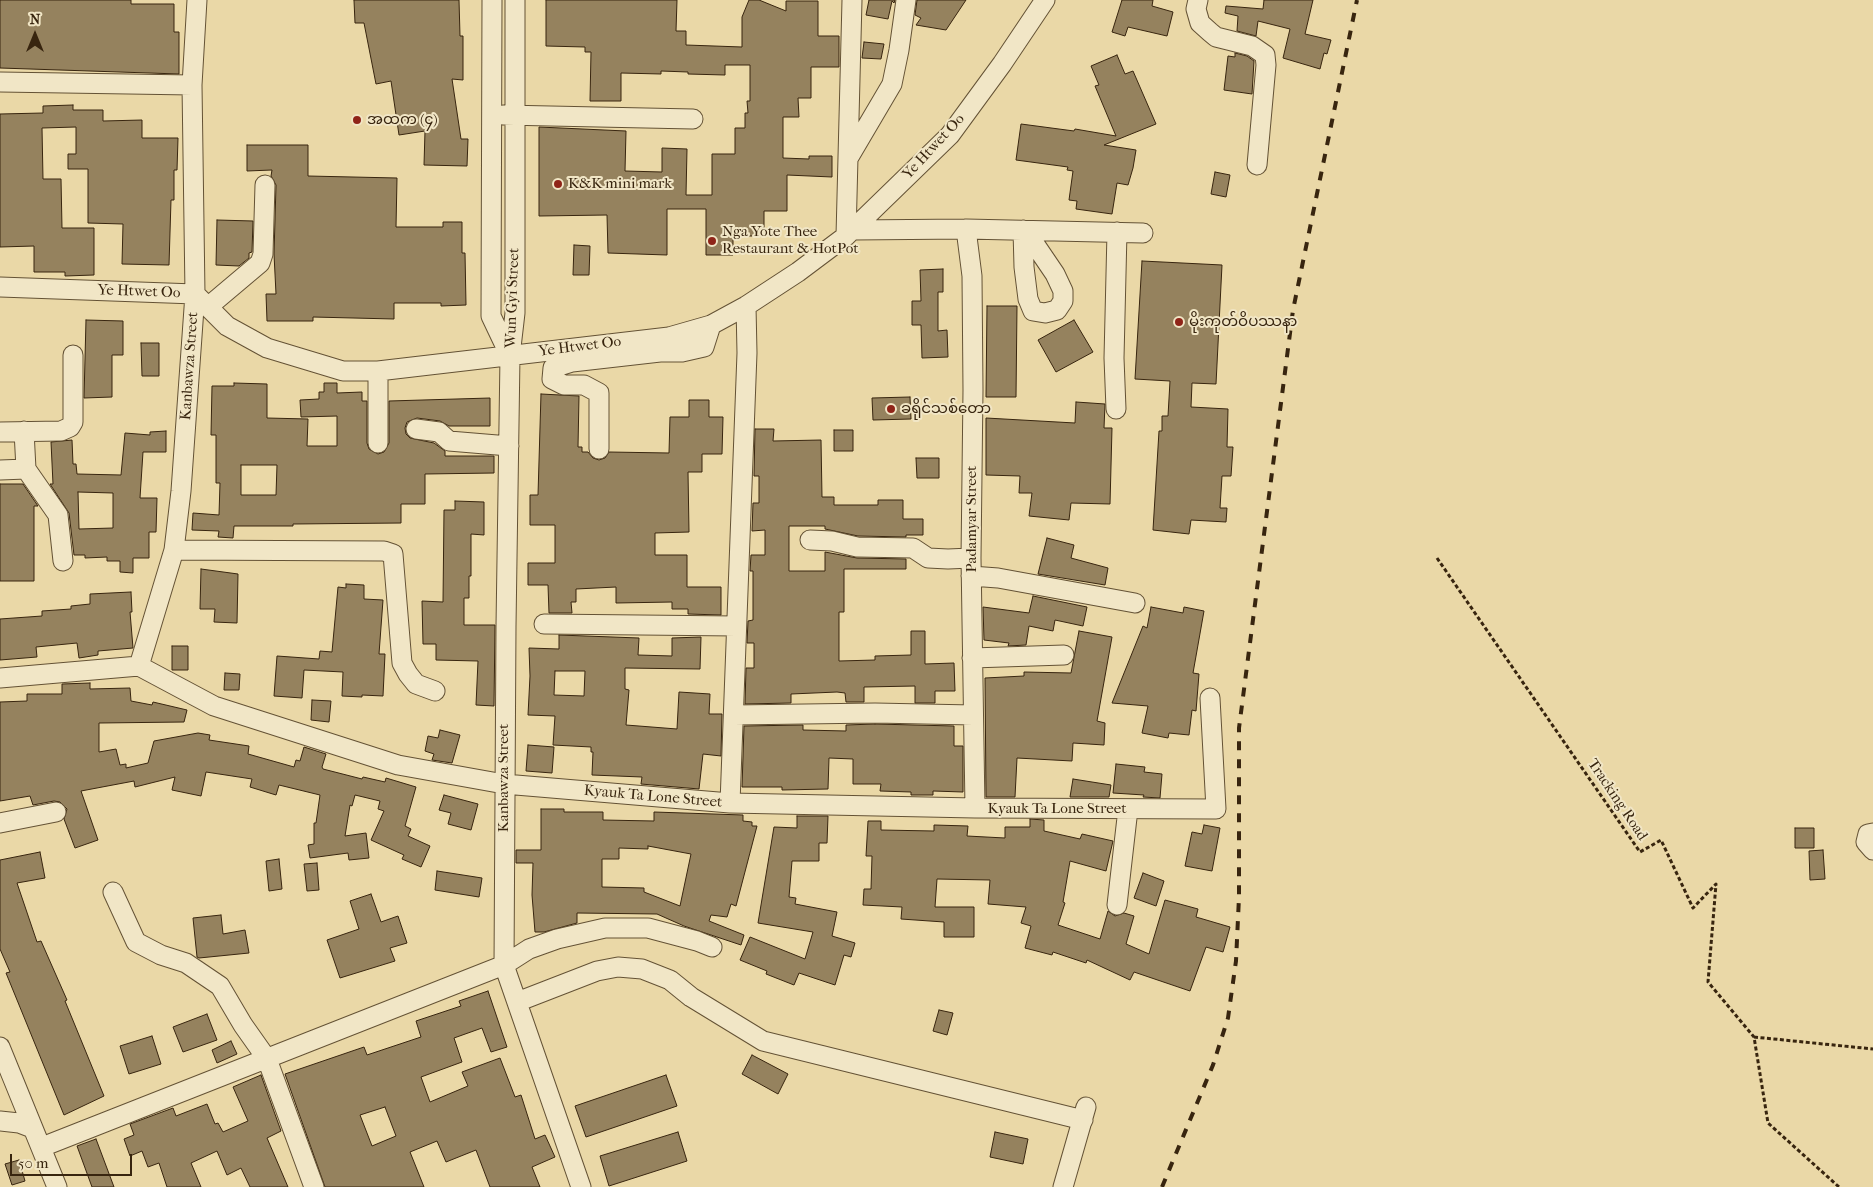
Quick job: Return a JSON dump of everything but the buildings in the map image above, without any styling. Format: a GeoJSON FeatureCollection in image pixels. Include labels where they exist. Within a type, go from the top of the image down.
{"type":"FeatureCollection","features":[{"type":"Feature","properties":{"kind":"street","name":"Kanbawza Street"},"geometry":{"type":"LineString","coordinates":[[139,666],[174,550],[202,300],[192,86],[197,0]]}},
{"type":"Feature","properties":{"kind":"street","name":"Wun Gyi Street"},"geometry":{"type":"LineString","coordinates":[[492,0],[491,316],[510,356]]}},
{"type":"Feature","properties":{"kind":"street","name":"Wun Gyi Street"},"geometry":{"type":"LineString","coordinates":[[510,356],[515,313],[515,0]]}},
{"type":"Feature","properties":{"kind":"street"},"geometry":{"type":"LineString","coordinates":[[852,0],[848,158],[850,233],[966,229],[1143,233]]}},
{"type":"Feature","properties":{"kind":"street"},"geometry":{"type":"LineString","coordinates":[[848,158],[892,84],[906,0]]}},
{"type":"Feature","properties":{"kind":"street"},"geometry":{"type":"LineString","coordinates":[[903,20],[917,0]]}},
{"type":"Feature","properties":{"kind":"street","name":"Ye Htwet Oo"},"geometry":{"type":"LineString","coordinates":[[0,287],[202,300],[227,326],[267,348],[343,371],[378,371],[669,337],[711,324],[746,306],[798,272],[850,233],[950,134],[1002,64],[1045,0]]}},
{"type":"Feature","properties":{"kind":"street"},"geometry":{"type":"LineString","coordinates":[[1198,0],[1196,9],[1200,23],[1216,37],[1252,46],[1265,55],[1266,65],[1257,165]]}},
{"type":"Feature","properties":{"kind":"street"},"geometry":{"type":"LineString","coordinates":[[0,82],[192,86]]}},
{"type":"Feature","properties":{"kind":"street"},"geometry":{"type":"LineString","coordinates":[[491,115],[694,118]]}},
{"type":"Feature","properties":{"kind":"street"},"geometry":{"type":"LineString","coordinates":[[202,300],[260,263],[263,254],[264,185]]}},
{"type":"Feature","properties":{"kind":"street","name":"Padamyar Street"},"geometry":{"type":"LineString","coordinates":[[966,229],[972,276],[971,567],[975,808]]}},
{"type":"Feature","properties":{"kind":"street"},"geometry":{"type":"LineString","coordinates":[[1116,409],[1114,358],[1117,232]]}},
{"type":"Feature","properties":{"kind":"street"},"geometry":{"type":"LineString","coordinates":[[730,803],[747,353],[746,306]]}},
{"type":"Feature","properties":{"kind":"street"},"geometry":{"type":"LineString","coordinates":[[599,450],[599,393],[584,385],[564,385],[552,379],[553,368],[572,362],[660,352],[682,352],[704,347],[711,324]]}},
{"type":"Feature","properties":{"kind":"street"},"geometry":{"type":"LineString","coordinates":[[0,432],[61,431],[70,428],[73,422],[73,355]]}},
{"type":"Feature","properties":{"kind":"street","name":"Kanbawza Street"},"geometry":{"type":"LineString","coordinates":[[510,356],[504,784],[504,965],[581,1187]]}},
{"type":"Feature","properties":{"kind":"street"},"geometry":{"type":"LineString","coordinates":[[378,371],[378,443]]}},
{"type":"Feature","properties":{"kind":"street"},"geometry":{"type":"LineString","coordinates":[[416,429],[439,432],[449,441],[509,446]]}},
{"type":"Feature","properties":{"kind":"street"},"geometry":{"type":"LineString","coordinates":[[24,431],[26,469],[58,515],[63,561]]}},
{"type":"Feature","properties":{"kind":"street"},"geometry":{"type":"LineString","coordinates":[[0,470],[26,469]]}},
{"type":"Feature","properties":{"kind":"street"},"geometry":{"type":"LineString","coordinates":[[810,540],[832,541],[857,547],[913,548],[928,558],[948,559],[998,578],[1135,603]]}},
{"type":"Feature","properties":{"kind":"street"},"geometry":{"type":"LineString","coordinates":[[174,550],[384,550],[393,554],[402,663],[416,684],[435,692]]}},
{"type":"Feature","properties":{"kind":"street"},"geometry":{"type":"LineString","coordinates":[[544,624],[736,626]]}},
{"type":"Feature","properties":{"kind":"street"},"geometry":{"type":"LineString","coordinates":[[972,658],[1064,655]]}},
{"type":"Feature","properties":{"kind":"street"},"geometry":{"type":"LineString","coordinates":[[0,678],[139,666]]}},
{"type":"Feature","properties":{"kind":"street","name":"Kyauk Ta Lone Street"},"geometry":{"type":"LineString","coordinates":[[139,666],[214,706],[398,765],[504,784],[730,803],[975,808],[1216,809],[1210,698]]}},
{"type":"Feature","properties":{"kind":"street"},"geometry":{"type":"LineString","coordinates":[[734,715],[876,713],[973,715]]}},
{"type":"Feature","properties":{"kind":"street"},"geometry":{"type":"LineString","coordinates":[[1117,905],[1128,809]]}},
{"type":"Feature","properties":{"kind":"street"},"geometry":{"type":"LineString","coordinates":[[0,823],[56,812]]}},
{"type":"Feature","properties":{"kind":"street"},"geometry":{"type":"LineString","coordinates":[[1873,833],[1868,834],[1866,842],[1873,850]]}},
{"type":"Feature","properties":{"kind":"street"},"geometry":{"type":"LineString","coordinates":[[113,892],[136,942],[161,955],[186,963],[220,986],[243,1025],[267,1059],[314,1187]]}},
{"type":"Feature","properties":{"kind":"street"},"geometry":{"type":"LineString","coordinates":[[42,1147],[504,965],[529,949],[557,939],[605,928],[648,928],[712,947]]}},
{"type":"Feature","properties":{"kind":"street"},"geometry":{"type":"LineString","coordinates":[[517,1002],[597,971],[618,967],[642,969],[670,980],[692,997],[762,1041],[1085,1113],[1063,1187]]}},
{"type":"Feature","properties":{"kind":"street"},"geometry":{"type":"LineString","coordinates":[[0,1048],[6,1083],[42,1147],[57,1187]]}},
{"type":"Feature","properties":{"kind":"street"},"geometry":{"type":"LineString","coordinates":[[0,1121],[19,1123],[32,1128]]}},
{"type":"Feature","properties":{"kind":"path","name":"Tracking Road"},"geometry":{"type":"LineString","coordinates":[[1437,558],[1640,852],[1662,840],[1693,908],[1716,884],[1708,982],[1754,1037]]}},
{"type":"Feature","properties":{"kind":"path"},"geometry":{"type":"LineString","coordinates":[[1839,1187],[1768,1123],[1754,1037],[1873,1049]]}},
{"type":"Feature","properties":{"kind":"railway"},"geometry":{"type":"LineString","coordinates":[[1162,1187],[1213,1065],[1228,1018],[1236,961],[1239,897],[1239,728],[1293,310],[1357,0]]}},
{"type":"Feature","properties":{"kind":"place","name":"အထက (၄)"},"geometry":{"type":"Point","coordinates":[357,120]}},
{"type":"Feature","properties":{"kind":"place","name":"K&K mini mark"},"geometry":{"type":"Point","coordinates":[558,184]}},
{"type":"Feature","properties":{"kind":"place","name":"Nga Yote Thee Restaurant & HotPot"},"geometry":{"type":"Point","coordinates":[712,241]}},
{"type":"Feature","properties":{"kind":"place","name":"မိုးကုတ်ဝိပဿနာ"},"geometry":{"type":"Point","coordinates":[1179,322]}},
{"type":"Feature","properties":{"kind":"place","name":"ခရိုင်သစ်တော"},"geometry":{"type":"Point","coordinates":[891,409]}}]}
